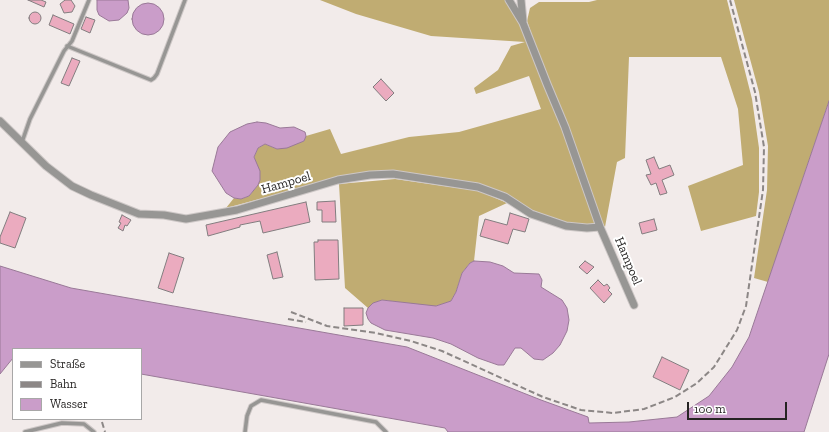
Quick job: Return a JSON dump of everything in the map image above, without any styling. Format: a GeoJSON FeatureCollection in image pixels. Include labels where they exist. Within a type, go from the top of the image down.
{"type":"FeatureCollection","features":[{"type":"Feature","properties":{"kind":"street","name":"Hampoel"},"geometry":{"type":"LineString","coordinates":[[509,0],[523,23],[546,84],[565,126],[600,226],[634,305]]}},
{"type":"Feature","properties":{"kind":"street","name":"Hampoel"},"geometry":{"type":"LineString","coordinates":[[520,0],[523,23]]}},
{"type":"Feature","properties":{"kind":"street","name":"Hampoel"},"geometry":{"type":"LineString","coordinates":[[0,121],[46,166],[72,186],[139,214],[164,215],[186,219],[237,210],[338,180],[370,175],[393,174],[478,186],[505,197],[531,214],[566,226],[586,228],[600,226]]}},
{"type":"Feature","properties":{"kind":"lane"},"geometry":{"type":"LineString","coordinates":[[22,142],[30,119],[64,51],[72,41],[89,0]]}},
{"type":"Feature","properties":{"kind":"lane"},"geometry":{"type":"LineString","coordinates":[[68,46],[147,80],[151,80],[157,74],[185,0]]}},
{"type":"Feature","properties":{"kind":"lane"},"geometry":{"type":"LineString","coordinates":[[245,432],[248,416],[252,406],[261,400],[376,422],[386,432]]}},
{"type":"Feature","properties":{"kind":"lane"},"geometry":{"type":"LineString","coordinates":[[25,432],[62,423],[84,424],[94,432]]}},
{"type":"Feature","properties":{"kind":"shaded area"},"geometry":{"type":"Polygon","coordinates":[[[320,0],[507,0],[521,27],[527,43],[534,41],[527,21],[530,8],[539,2],[589,2],[597,0],[727,0],[752,99],[759,148],[759,192],[756,216],[701,231],[688,186],[743,165],[738,109],[721,57],[629,57],[625,158],[617,162],[605,227],[602,222],[584,225],[567,223],[532,210],[506,194],[478,183],[454,181],[392,171],[338,178],[226,208],[234,198],[241,199],[249,196],[258,185],[260,180],[254,157],[258,148],[265,144],[277,149],[304,141],[306,136],[330,129],[341,154],[409,137],[459,132],[541,109],[529,76],[476,94],[474,88],[498,70],[511,46],[525,42],[431,36],[356,14],[320,0]]]}},
{"type":"Feature","properties":{"kind":"shaded area"},"geometry":{"type":"Polygon","coordinates":[[[734,0],[829,0],[829,101],[768,282],[754,278],[767,190],[768,146],[759,92],[734,0]]]}},
{"type":"Feature","properties":{"kind":"shaded area"},"geometry":{"type":"Polygon","coordinates":[[[395,179],[479,191],[507,203],[479,216],[474,261],[470,263],[462,273],[456,292],[451,301],[444,304],[426,306],[382,300],[372,304],[368,308],[345,288],[339,184],[395,179]]]}},
{"type":"Feature","properties":{"kind":"water"},"geometry":{"type":"Polygon","coordinates":[[[97,0],[128,0],[129,8],[127,13],[119,20],[109,21],[99,15],[97,10],[97,0]]]}},
{"type":"Feature","properties":{"kind":"water"},"geometry":{"type":"Polygon","coordinates":[[[145,3],[151,3],[160,7],[164,19],[160,31],[151,35],[145,35],[136,31],[132,22],[132,16],[136,7],[145,3]]]}},
{"type":"Feature","properties":{"kind":"water"},"geometry":{"type":"Polygon","coordinates":[[[829,101],[829,354],[804,432],[448,432],[445,428],[142,374],[142,348],[12,348],[12,359],[0,374],[0,266],[71,288],[407,347],[588,417],[589,423],[629,422],[677,417],[709,396],[732,367],[749,337],[829,101]]]}},
{"type":"Feature","properties":{"kind":"water"},"geometry":{"type":"Polygon","coordinates":[[[257,122],[266,123],[280,128],[294,127],[305,132],[306,136],[304,141],[287,148],[277,149],[265,144],[258,148],[254,157],[260,171],[260,180],[258,185],[249,196],[241,199],[234,198],[226,193],[212,171],[218,147],[230,132],[247,124],[257,122]]]}},
{"type":"Feature","properties":{"kind":"water"},"geometry":{"type":"Polygon","coordinates":[[[474,261],[490,262],[503,266],[514,273],[539,274],[542,280],[541,287],[562,300],[567,308],[569,320],[567,331],[560,345],[553,353],[543,360],[534,359],[521,348],[515,348],[504,365],[498,365],[478,358],[451,344],[433,338],[385,330],[371,323],[368,319],[366,313],[368,308],[373,303],[382,300],[436,306],[451,301],[456,292],[462,273],[470,263],[474,261]]]}},
{"type":"Feature","properties":{"kind":"building"},"geometry":{"type":"Polygon","coordinates":[[[28,0],[41,0],[46,2],[44,7],[28,0]]]}},
{"type":"Feature","properties":{"kind":"building"},"geometry":{"type":"Polygon","coordinates":[[[65,0],[71,0],[75,6],[72,12],[64,13],[60,4],[65,0]]]}},
{"type":"Feature","properties":{"kind":"building"},"geometry":{"type":"Polygon","coordinates":[[[33,12],[37,12],[41,18],[37,24],[33,24],[29,20],[29,16],[33,12]]]}},
{"type":"Feature","properties":{"kind":"building"},"geometry":{"type":"Polygon","coordinates":[[[53,15],[74,24],[70,34],[49,25],[53,15]]]}},
{"type":"Feature","properties":{"kind":"building"},"geometry":{"type":"Polygon","coordinates":[[[86,17],[95,20],[90,33],[81,29],[86,17]]]}},
{"type":"Feature","properties":{"kind":"building"},"geometry":{"type":"Polygon","coordinates":[[[72,58],[80,61],[69,86],[61,83],[72,58]]]}},
{"type":"Feature","properties":{"kind":"building"},"geometry":{"type":"Polygon","coordinates":[[[381,79],[394,93],[386,101],[373,87],[381,79]]]}},
{"type":"Feature","properties":{"kind":"building"},"geometry":{"type":"Polygon","coordinates":[[[654,157],[659,169],[670,165],[674,175],[662,180],[667,193],[660,195],[656,183],[651,185],[646,175],[651,174],[646,160],[654,157]]]}},
{"type":"Feature","properties":{"kind":"building"},"geometry":{"type":"Polygon","coordinates":[[[335,201],[336,222],[322,222],[322,210],[317,210],[317,202],[335,201]]]}},
{"type":"Feature","properties":{"kind":"building"},"geometry":{"type":"Polygon","coordinates":[[[306,202],[310,222],[263,233],[260,221],[240,225],[240,227],[208,236],[206,225],[306,202]]]}},
{"type":"Feature","properties":{"kind":"building"},"geometry":{"type":"Polygon","coordinates":[[[10,212],[26,218],[15,248],[0,243],[0,237],[10,212]]]}},
{"type":"Feature","properties":{"kind":"building"},"geometry":{"type":"Polygon","coordinates":[[[510,213],[529,219],[525,232],[513,229],[508,244],[480,236],[485,219],[507,225],[510,213]]]}},
{"type":"Feature","properties":{"kind":"building"},"geometry":{"type":"Polygon","coordinates":[[[122,215],[131,220],[127,226],[125,225],[123,231],[118,228],[121,223],[119,222],[122,215]]]}},
{"type":"Feature","properties":{"kind":"building"},"geometry":{"type":"Polygon","coordinates":[[[654,219],[657,230],[642,234],[639,223],[654,219]]]}},
{"type":"Feature","properties":{"kind":"building"},"geometry":{"type":"Polygon","coordinates":[[[318,240],[338,240],[339,279],[315,280],[314,242],[318,242],[318,240]]]}},
{"type":"Feature","properties":{"kind":"building"},"geometry":{"type":"Polygon","coordinates":[[[277,252],[283,277],[273,279],[267,255],[277,252]]]}},
{"type":"Feature","properties":{"kind":"building"},"geometry":{"type":"Polygon","coordinates":[[[169,253],[184,258],[173,293],[158,288],[169,253]]]}},
{"type":"Feature","properties":{"kind":"building"},"geometry":{"type":"Polygon","coordinates":[[[585,261],[594,267],[587,274],[579,267],[585,261]]]}},
{"type":"Feature","properties":{"kind":"building"},"geometry":{"type":"Polygon","coordinates":[[[598,280],[604,286],[607,284],[610,288],[608,290],[612,294],[604,303],[590,288],[598,280]]]}},
{"type":"Feature","properties":{"kind":"building"},"geometry":{"type":"Polygon","coordinates":[[[344,308],[363,308],[363,325],[344,326],[344,308]]]}},
{"type":"Feature","properties":{"kind":"building"},"geometry":{"type":"Polygon","coordinates":[[[662,357],[689,370],[680,390],[653,377],[662,357]]]}},
{"type":"Feature","properties":{"kind":"railway"},"geometry":{"type":"LineString","coordinates":[[291,312],[327,326],[376,333],[411,341],[442,351],[543,397],[581,410],[613,413],[644,409],[675,397],[697,383],[714,367],[737,330],[746,306],[763,190],[764,147],[755,92],[730,0]]}},
{"type":"Feature","properties":{"kind":"railway"},"geometry":{"type":"LineString","coordinates":[[288,319],[306,322]]}},
{"type":"Feature","properties":{"kind":"railway"},"geometry":{"type":"LineString","coordinates":[[102,422],[105,432]]}}]}
